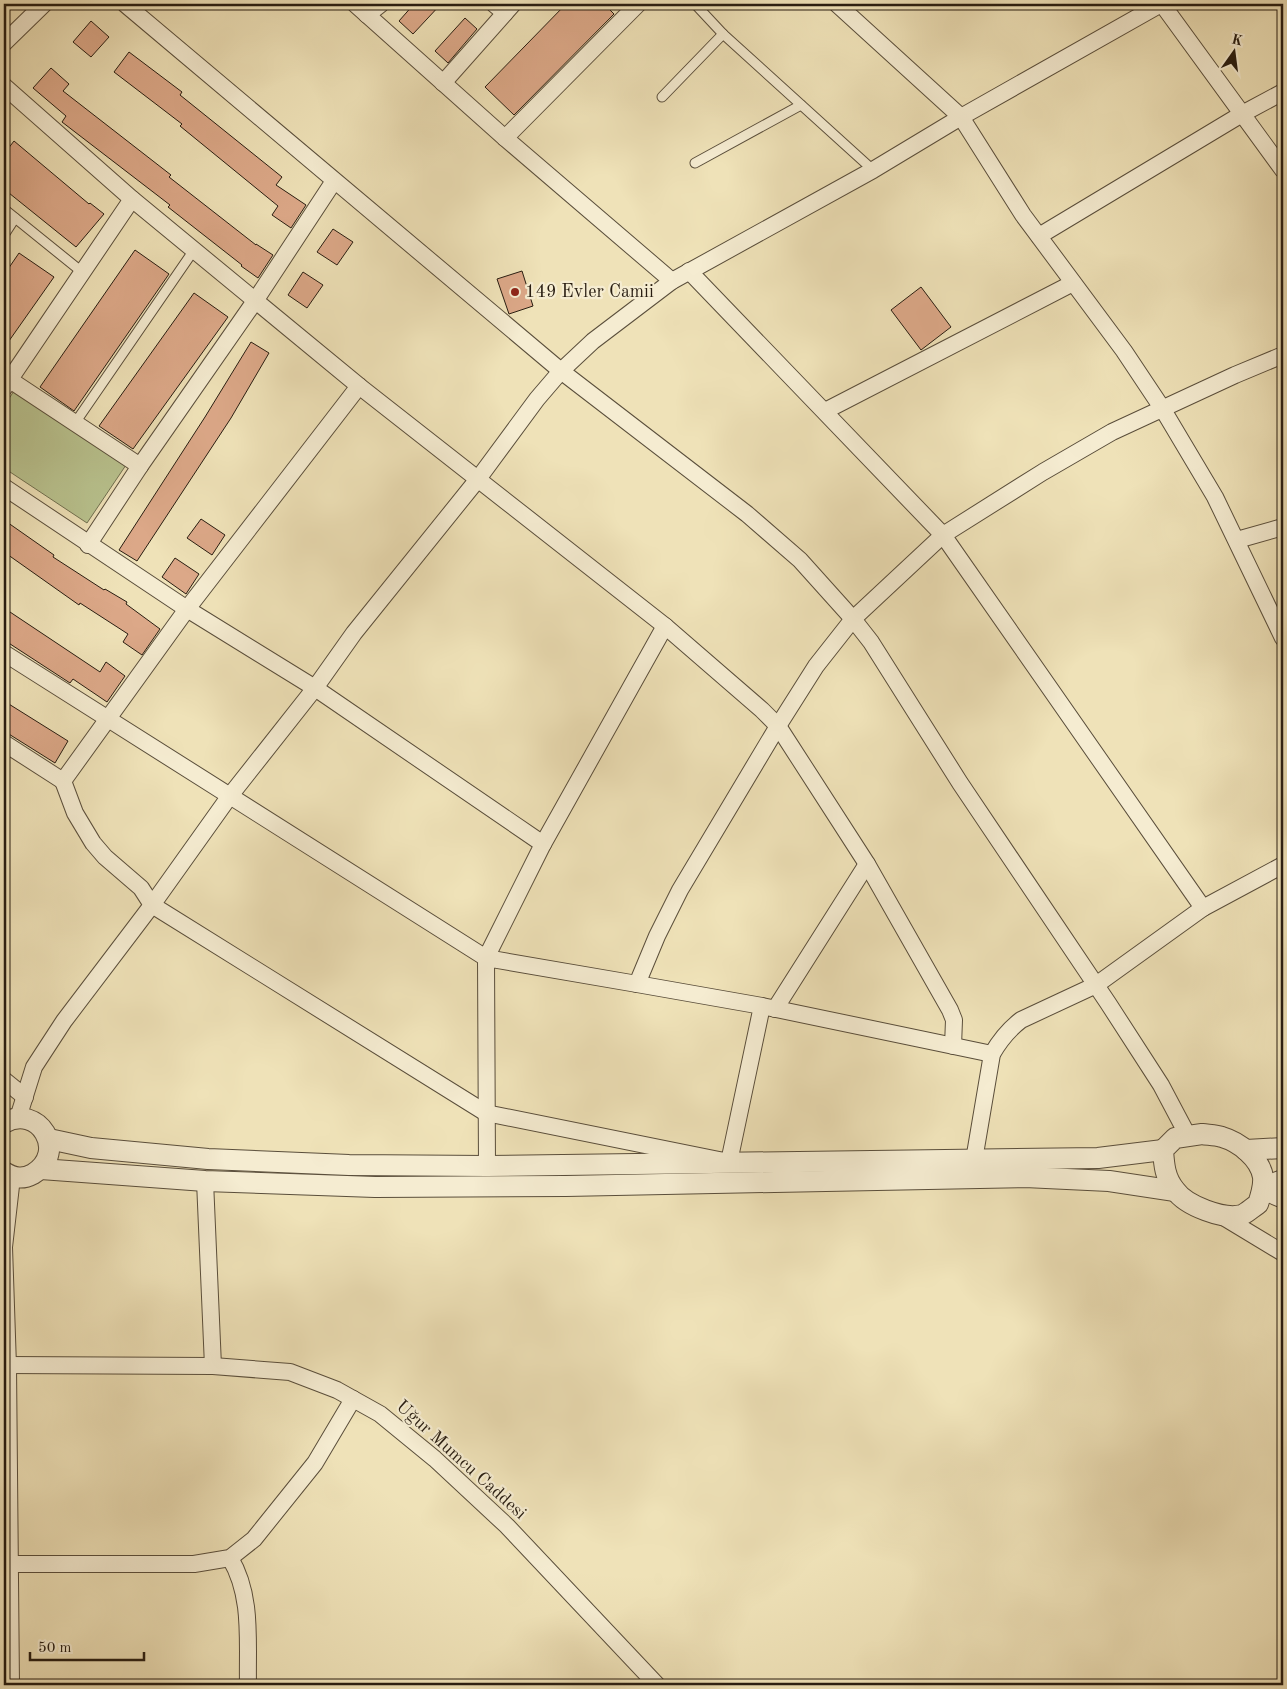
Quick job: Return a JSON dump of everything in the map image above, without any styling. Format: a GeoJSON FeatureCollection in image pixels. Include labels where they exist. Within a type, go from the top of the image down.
{"type":"FeatureCollection","features":[{"type":"Feature","properties":{"kind":"street"},"geometry":{"type":"LineString","coordinates":[[4,43],[44,4]]}},
{"type":"Feature","properties":{"kind":"street"},"geometry":{"type":"LineString","coordinates":[[125,4],[561,371],[747,514],[800,560],[853,619],[870,642],[960,783],[1096,985],[1161,1086],[1188,1136]]}},
{"type":"Feature","properties":{"kind":"street"},"geometry":{"type":"LineString","coordinates":[[356,4],[505,138],[672,282]]}},
{"type":"Feature","properties":{"kind":"street"},"geometry":{"type":"LineString","coordinates":[[367,15],[381,4]]}},
{"type":"Feature","properties":{"kind":"street"},"geometry":{"type":"LineString","coordinates":[[505,138],[638,4]]}},
{"type":"Feature","properties":{"kind":"street"},"geometry":{"type":"LineString","coordinates":[[837,4],[961,118],[1023,215],[1124,352],[1162,408],[1197,466],[1237,540],[1283,638]]}},
{"type":"Feature","properties":{"kind":"street"},"geometry":{"type":"LineString","coordinates":[[11,1120],[25,1097],[34,1066],[64,1021],[152,906],[230,796],[315,688],[354,633],[478,478],[537,399],[561,371],[593,341],[689,271],[873,170],[1161,4],[1283,170]]}},
{"type":"Feature","properties":{"kind":"street"},"geometry":{"type":"LineString","coordinates":[[443,83],[504,7]]}},
{"type":"Feature","properties":{"kind":"street"},"geometry":{"type":"LineString","coordinates":[[4,86],[132,199],[255,301],[358,386],[665,626],[778,726],[867,864],[950,1010],[954,1020],[953,1046]]}},
{"type":"Feature","properties":{"kind":"street"},"geometry":{"type":"LineString","coordinates":[[1039,236],[1242,114],[1283,92]]}},
{"type":"Feature","properties":{"kind":"street"},"geometry":{"type":"LineString","coordinates":[[88,544],[255,301],[334,181]]}},
{"type":"Feature","properties":{"kind":"street"},"geometry":{"type":"LineString","coordinates":[[132,199],[6,381],[140,466]]}},
{"type":"Feature","properties":{"kind":"street"},"geometry":{"type":"LineString","coordinates":[[689,271],[944,535],[1203,908]]}},
{"type":"Feature","properties":{"kind":"street"},"geometry":{"type":"LineString","coordinates":[[826,411],[1073,283]]}},
{"type":"Feature","properties":{"kind":"street"},"geometry":{"type":"LineString","coordinates":[[637,984],[657,936],[680,890],[816,666],[853,619],[944,535],[1078,451],[1162,408],[1283,355]]}},
{"type":"Feature","properties":{"kind":"street"},"geometry":{"type":"LineString","coordinates":[[63,781],[187,609],[358,386]]}},
{"type":"Feature","properties":{"kind":"street"},"geometry":{"type":"LineString","coordinates":[[4,487],[187,609],[315,688],[543,844]]}},
{"type":"Feature","properties":{"kind":"street"},"geometry":{"type":"LineString","coordinates":[[1237,540],[1283,527]]}},
{"type":"Feature","properties":{"kind":"street"},"geometry":{"type":"LineString","coordinates":[[487,1166],[486,958],[543,844],[665,626]]}},
{"type":"Feature","properties":{"kind":"street"},"geometry":{"type":"LineString","coordinates":[[4,653],[486,958],[769,1007],[992,1054]]}},
{"type":"Feature","properties":{"kind":"street"},"geometry":{"type":"LineString","coordinates":[[4,743],[63,781],[75,814],[94,843],[141,888],[152,906],[486,1113],[729,1162]]}},
{"type":"Feature","properties":{"kind":"street"},"geometry":{"type":"LineString","coordinates":[[729,1162],[769,1007],[867,864]]}},
{"type":"Feature","properties":{"kind":"street"},"geometry":{"type":"LineString","coordinates":[[974,1160],[992,1054],[1000,1039],[1010,1028],[1021,1020],[1096,985],[1203,908],[1283,865]]}},
{"type":"Feature","properties":{"kind":"street"},"geometry":{"type":"LineString","coordinates":[[4,1080],[25,1097]]}},
{"type":"Feature","properties":{"kind":"street"},"geometry":{"type":"LineString","coordinates":[[8,1685],[4,1247],[8,1175],[28,1177],[41,1169],[49,1155],[49,1139],[40,1126],[26,1118],[11,1120]]}},
{"type":"Feature","properties":{"kind":"street"},"geometry":{"type":"LineString","coordinates":[[49,1139],[91,1148],[208,1159],[349,1165],[487,1166],[1098,1158],[1163,1150],[1175,1138],[1202,1134],[1223,1137],[1246,1150],[1260,1166],[1263,1177],[1258,1204],[1243,1214],[1220,1215]]}},
{"type":"Feature","properties":{"kind":"street"},"geometry":{"type":"LineString","coordinates":[[1246,1150],[1283,1148]]}},
{"type":"Feature","properties":{"kind":"street"},"geometry":{"type":"LineString","coordinates":[[1163,1150],[1164,1171],[1175,1192],[1188,1202],[1220,1215],[1283,1254]]}},
{"type":"Feature","properties":{"kind":"street"},"geometry":{"type":"LineString","coordinates":[[41,1169],[205,1180],[375,1187],[566,1186],[1025,1177],[1108,1181],[1175,1192]]}},
{"type":"Feature","properties":{"kind":"street"},"geometry":{"type":"LineString","coordinates":[[205,1180],[213,1366]]}},
{"type":"Feature","properties":{"kind":"street"},"geometry":{"type":"LineString","coordinates":[[1262,1189],[1283,1180]]}},
{"type":"Feature","properties":{"kind":"street"},"geometry":{"type":"LineString","coordinates":[[1262,1189],[1283,1200]]}},
{"type":"Feature","properties":{"kind":"street","name":"Uğur Mumcu Caddesi"},"geometry":{"type":"LineString","coordinates":[[6,1366],[213,1366],[290,1372],[337,1390],[380,1414],[435,1459],[500,1519],[657,1685]]}},
{"type":"Feature","properties":{"kind":"street"},"geometry":{"type":"LineString","coordinates":[[7,1564],[194,1564],[230,1558],[254,1539],[315,1463],[353,1399]]}},
{"type":"Feature","properties":{"kind":"street"},"geometry":{"type":"LineString","coordinates":[[230,1558],[240,1578],[246,1600],[248,1685]]}},
{"type":"Feature","properties":{"kind":"lane"},"geometry":{"type":"LineString","coordinates":[[695,4],[723,34],[873,170]]}},
{"type":"Feature","properties":{"kind":"lane"},"geometry":{"type":"LineString","coordinates":[[662,97],[723,34]]}},
{"type":"Feature","properties":{"kind":"lane"},"geometry":{"type":"LineString","coordinates":[[695,163],[801,106]]}},
{"type":"Feature","properties":{"kind":"lane"},"geometry":{"type":"LineString","coordinates":[[4,209],[82,272]]}},
{"type":"Feature","properties":{"kind":"lane"},"geometry":{"type":"LineString","coordinates":[[4,235],[15,218]]}},
{"type":"Feature","properties":{"kind":"lane"},"geometry":{"type":"LineString","coordinates":[[75,424],[194,250]]}},
{"type":"Feature","properties":{"kind":"green space"},"geometry":{"type":"Polygon","coordinates":[[[14,391],[126,465],[87,523],[4,468],[4,406],[14,391]]]}},
{"type":"Feature","properties":{"kind":"building"},"geometry":{"type":"Polygon","coordinates":[[[414,4],[441,4],[413,34],[399,21],[414,4]]]}},
{"type":"Feature","properties":{"kind":"building"},"geometry":{"type":"Polygon","coordinates":[[[566,4],[604,4],[614,14],[514,115],[485,87],[566,4]]]}},
{"type":"Feature","properties":{"kind":"building"},"geometry":{"type":"Polygon","coordinates":[[[465,18],[477,29],[448,63],[435,51],[465,18]]]}},
{"type":"Feature","properties":{"kind":"building"},"geometry":{"type":"Polygon","coordinates":[[[91,21],[109,37],[91,57],[73,42],[91,21]]]}},
{"type":"Feature","properties":{"kind":"building"},"geometry":{"type":"Polygon","coordinates":[[[129,52],[182,92],[180,95],[282,177],[276,185],[306,205],[291,228],[272,215],[278,206],[180,126],[182,124],[114,72],[129,52]]]}},
{"type":"Feature","properties":{"kind":"building"},"geometry":{"type":"Polygon","coordinates":[[[51,68],[69,84],[63,91],[171,175],[169,177],[256,245],[273,255],[258,278],[168,207],[170,205],[62,122],[66,116],[33,88],[51,68]]]}},
{"type":"Feature","properties":{"kind":"building"},"geometry":{"type":"Polygon","coordinates":[[[14,141],[89,204],[104,214],[76,247],[4,189],[4,154],[14,141]]]}},
{"type":"Feature","properties":{"kind":"building"},"geometry":{"type":"Polygon","coordinates":[[[333,229],[353,242],[337,265],[317,252],[333,229]]]}},
{"type":"Feature","properties":{"kind":"building"},"geometry":{"type":"Polygon","coordinates":[[[135,250],[169,274],[74,411],[40,387],[135,250]]]}},
{"type":"Feature","properties":{"kind":"building"},"geometry":{"type":"Polygon","coordinates":[[[19,253],[54,277],[4,348],[4,275],[19,253]]]}},
{"type":"Feature","properties":{"kind":"building","name":"149 Evler Camii"},"geometry":{"type":"Polygon","coordinates":[[[522,271],[533,306],[509,314],[497,279],[522,271]]]}},
{"type":"Feature","properties":{"kind":"building"},"geometry":{"type":"Polygon","coordinates":[[[303,272],[323,285],[307,308],[288,295],[303,272]]]}},
{"type":"Feature","properties":{"kind":"building"},"geometry":{"type":"Polygon","coordinates":[[[921,287],[951,327],[921,350],[891,310],[921,287]]]}},
{"type":"Feature","properties":{"kind":"building"},"geometry":{"type":"Polygon","coordinates":[[[194,293],[228,317],[133,449],[99,426],[194,293]]]}},
{"type":"Feature","properties":{"kind":"building"},"geometry":{"type":"Polygon","coordinates":[[[251,342],[269,353],[231,418],[137,561],[119,550],[251,342]]]}},
{"type":"Feature","properties":{"kind":"building"},"geometry":{"type":"Polygon","coordinates":[[[201,519],[225,535],[212,555],[187,538],[201,519]]]}},
{"type":"Feature","properties":{"kind":"building"},"geometry":{"type":"Polygon","coordinates":[[[4,520],[54,555],[53,557],[104,590],[127,602],[126,604],[160,629],[142,655],[123,642],[128,634],[80,603],[79,605],[4,552],[4,520]]]}},
{"type":"Feature","properties":{"kind":"building"},"geometry":{"type":"Polygon","coordinates":[[[175,558],[199,574],[186,594],[162,577],[175,558]]]}},
{"type":"Feature","properties":{"kind":"building"},"geometry":{"type":"Polygon","coordinates":[[[4,608],[100,672],[106,662],[125,676],[107,702],[73,679],[70,683],[4,640],[4,608]]]}},
{"type":"Feature","properties":{"kind":"building"},"geometry":{"type":"Polygon","coordinates":[[[4,701],[68,741],[55,763],[4,731],[4,701]]]}},
{"type":"Feature","properties":{"kind":"place","name":"149 Evler Camii"},"geometry":{"type":"Point","coordinates":[515,292]}}]}
